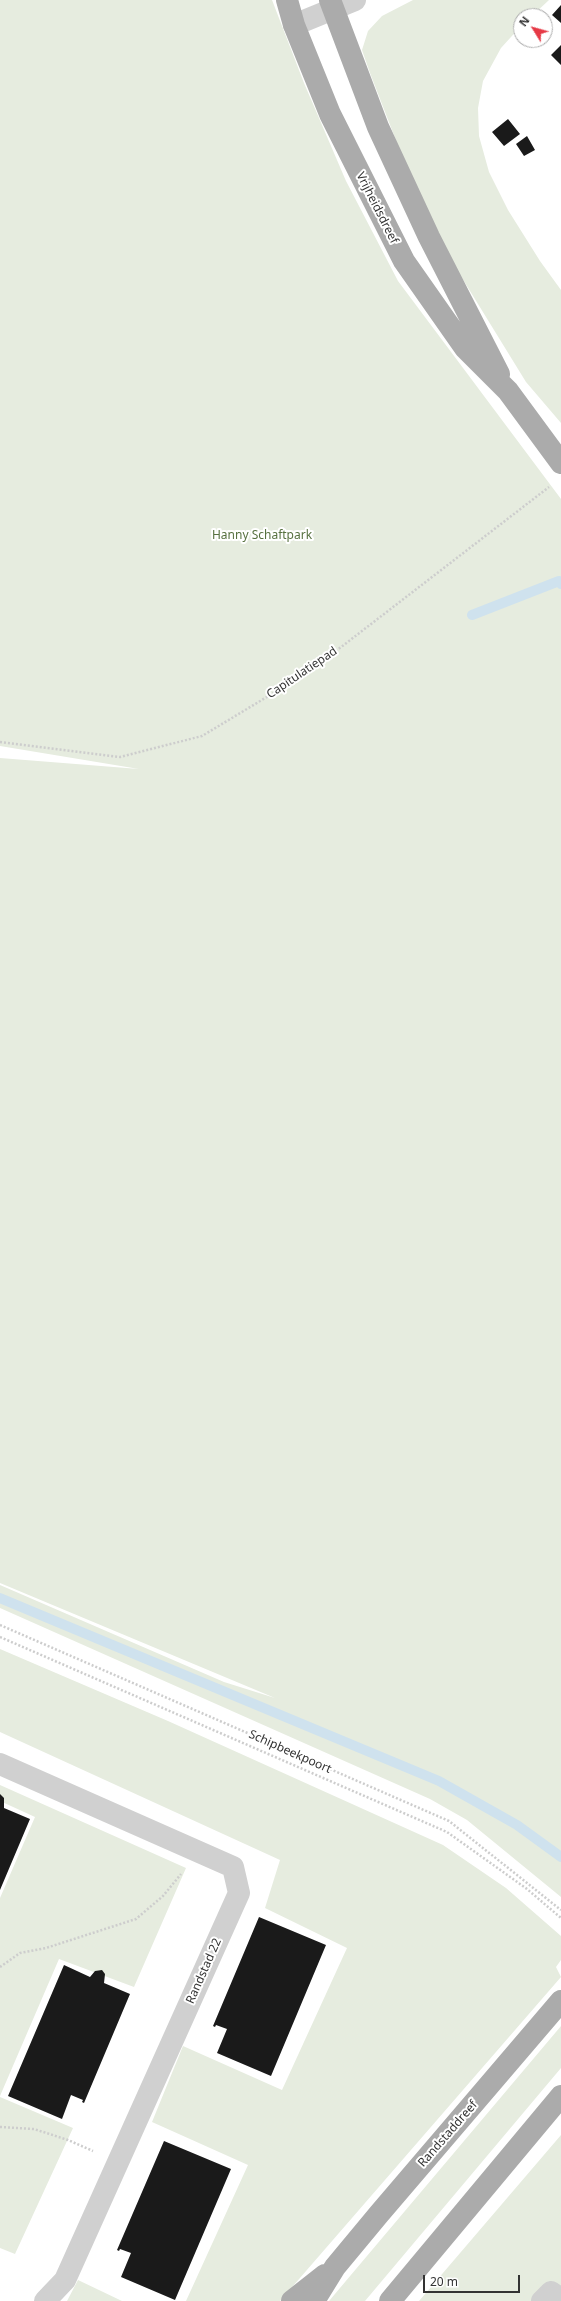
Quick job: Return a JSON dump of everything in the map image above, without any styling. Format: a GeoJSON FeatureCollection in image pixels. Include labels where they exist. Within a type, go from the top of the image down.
{"type":"FeatureCollection","features":[{"type":"Feature","properties":{"kind":"main road","name":"Vrijheidsdreef"},"geometry":{"type":"LineString","coordinates":[[287,0],[294,25],[330,114],[404,261],[464,348],[508,391]]}},
{"type":"Feature","properties":{"kind":"main road","name":"Vrijheidsdreef"},"geometry":{"type":"LineString","coordinates":[[332,5],[378,127],[429,237],[508,391],[558,459]]}},
{"type":"Feature","properties":{"kind":"main road","name":"Randstaddreef"},"geometry":{"type":"LineString","coordinates":[[314,2301],[335,2267],[561,2001]]}},
{"type":"Feature","properties":{"kind":"main road"},"geometry":{"type":"LineString","coordinates":[[390,2301],[561,2096]]}},
{"type":"Feature","properties":{"kind":"main road","name":"Randstaddreef"},"geometry":{"type":"LineString","coordinates":[[292,2301],[335,2267]]}},
{"type":"Feature","properties":{"kind":"street"},"geometry":{"type":"LineString","coordinates":[[294,25],[332,5],[355,0]]}},
{"type":"Feature","properties":{"kind":"street","name":"Randstad 22"},"geometry":{"type":"LineString","coordinates":[[0,1764],[233,1867],[239,1893],[119,2163],[65,2280],[45,2301]]}},
{"type":"Feature","properties":{"kind":"street"},"geometry":{"type":"LineString","coordinates":[[542,2301],[551,2292],[561,2299]]}},
{"type":"Feature","properties":{"kind":"path","name":"Capitulatiepad"},"geometry":{"type":"LineString","coordinates":[[0,742],[120,757],[202,736],[310,671],[551,486]]}},
{"type":"Feature","properties":{"kind":"path","name":"Schipbeekpoort"},"geometry":{"type":"LineString","coordinates":[[0,1625],[449,1821],[561,1910]]}},
{"type":"Feature","properties":{"kind":"path"},"geometry":{"type":"LineString","coordinates":[[0,1637],[447,1832],[527,1889],[561,1918]]}},
{"type":"Feature","properties":{"kind":"path"},"geometry":{"type":"LineString","coordinates":[[0,1967],[20,1953],[46,1948],[136,1919],[163,1896],[178,1878],[194,1849]]}},
{"type":"Feature","properties":{"kind":"path"},"geometry":{"type":"LineString","coordinates":[[0,2127],[34,2129],[68,2140],[119,2163]]}},
{"type":"Feature","properties":{"kind":"green space","name":"Hanny Schaftpark"},"geometry":{"type":"Polygon","coordinates":[[[0,0],[272,0],[304,83],[346,181],[398,281],[561,499],[561,1897],[467,1820],[430,1799],[0,1608],[0,1585],[224,1682],[275,1698],[0,1583],[0,758],[139,769],[0,746],[0,0]]]}},
{"type":"Feature","properties":{"kind":"green space"},"geometry":{"type":"Polygon","coordinates":[[[413,0],[549,0],[540,8],[513,8],[513,35],[501,48],[483,81],[478,108],[479,136],[489,172],[508,210],[540,261],[561,290],[561,423],[526,382],[446,252],[402,156],[362,50],[368,31],[382,16],[413,0]]]}},
{"type":"Feature","properties":{"kind":"green space"},"geometry":{"type":"Polygon","coordinates":[[[0,1649],[168,1721],[443,1845],[506,1888],[561,1936],[561,1960],[556,1967],[561,1977],[280,2301],[186,2301],[248,2165],[152,2122],[183,2046],[282,2090],[347,1948],[265,1908],[280,1860],[0,1732],[0,1649]]]}},
{"type":"Feature","properties":{"kind":"green space"},"geometry":{"type":"Polygon","coordinates":[[[0,1785],[186,1868],[134,1987],[59,1959],[0,2096],[0,1898],[35,1817],[0,1801],[0,1785]]]}},
{"type":"Feature","properties":{"kind":"green space"},"geometry":{"type":"Polygon","coordinates":[[[561,2026],[561,2068],[365,2301],[329,2301],[561,2026]]]}},
{"type":"Feature","properties":{"kind":"green space"},"geometry":{"type":"Polygon","coordinates":[[[0,2097],[73,2128],[15,2254],[0,2248],[0,2097]]]}},
{"type":"Feature","properties":{"kind":"green space"},"geometry":{"type":"Polygon","coordinates":[[[561,2135],[561,2301],[419,2301],[561,2135]]]}},
{"type":"Feature","properties":{"kind":"green space"},"geometry":{"type":"Polygon","coordinates":[[[78,2280],[122,2301],[67,2301],[78,2280]]]}},
{"type":"Feature","properties":{"kind":"building"},"geometry":{"type":"Polygon","coordinates":[[[561,5],[561,23],[553,16],[561,5]]]}},
{"type":"Feature","properties":{"kind":"building"},"geometry":{"type":"Polygon","coordinates":[[[561,45],[561,65],[551,55],[561,45]]]}},
{"type":"Feature","properties":{"kind":"building"},"geometry":{"type":"Polygon","coordinates":[[[508,119],[520,134],[504,146],[492,132],[508,119]]]}},
{"type":"Feature","properties":{"kind":"building"},"geometry":{"type":"Polygon","coordinates":[[[527,136],[535,150],[524,156],[516,144],[527,136]]]}},
{"type":"Feature","properties":{"kind":"building"},"geometry":{"type":"Polygon","coordinates":[[[0,1794],[4,1798],[4,1808],[30,1819],[0,1890],[0,1794]]]}},
{"type":"Feature","properties":{"kind":"building"},"geometry":{"type":"Polygon","coordinates":[[[259,1917],[326,1945],[271,2076],[217,2053],[227,2029],[216,2025],[215,2027],[213,2026],[259,1917]]]}},
{"type":"Feature","properties":{"kind":"building"},"geometry":{"type":"Polygon","coordinates":[[[64,1965],[90,1977],[95,1971],[102,1970],[105,1974],[104,1983],[130,1994],[84,2103],[82,2102],[83,2100],[71,2095],[62,2119],[8,2096],[64,1965]]]}},
{"type":"Feature","properties":{"kind":"building"},"geometry":{"type":"Polygon","coordinates":[[[164,2141],[231,2169],[175,2300],[121,2277],[131,2253],[120,2249],[119,2251],[117,2250],[164,2141]]]}},
{"type":"Feature","properties":{"kind":"waterway"},"geometry":{"type":"LineString","coordinates":[[472,615],[559,581],[561,584]]}},
{"type":"Feature","properties":{"kind":"waterway"},"geometry":{"type":"LineString","coordinates":[[0,1598],[439,1781],[517,1825],[561,1857]]}}]}
